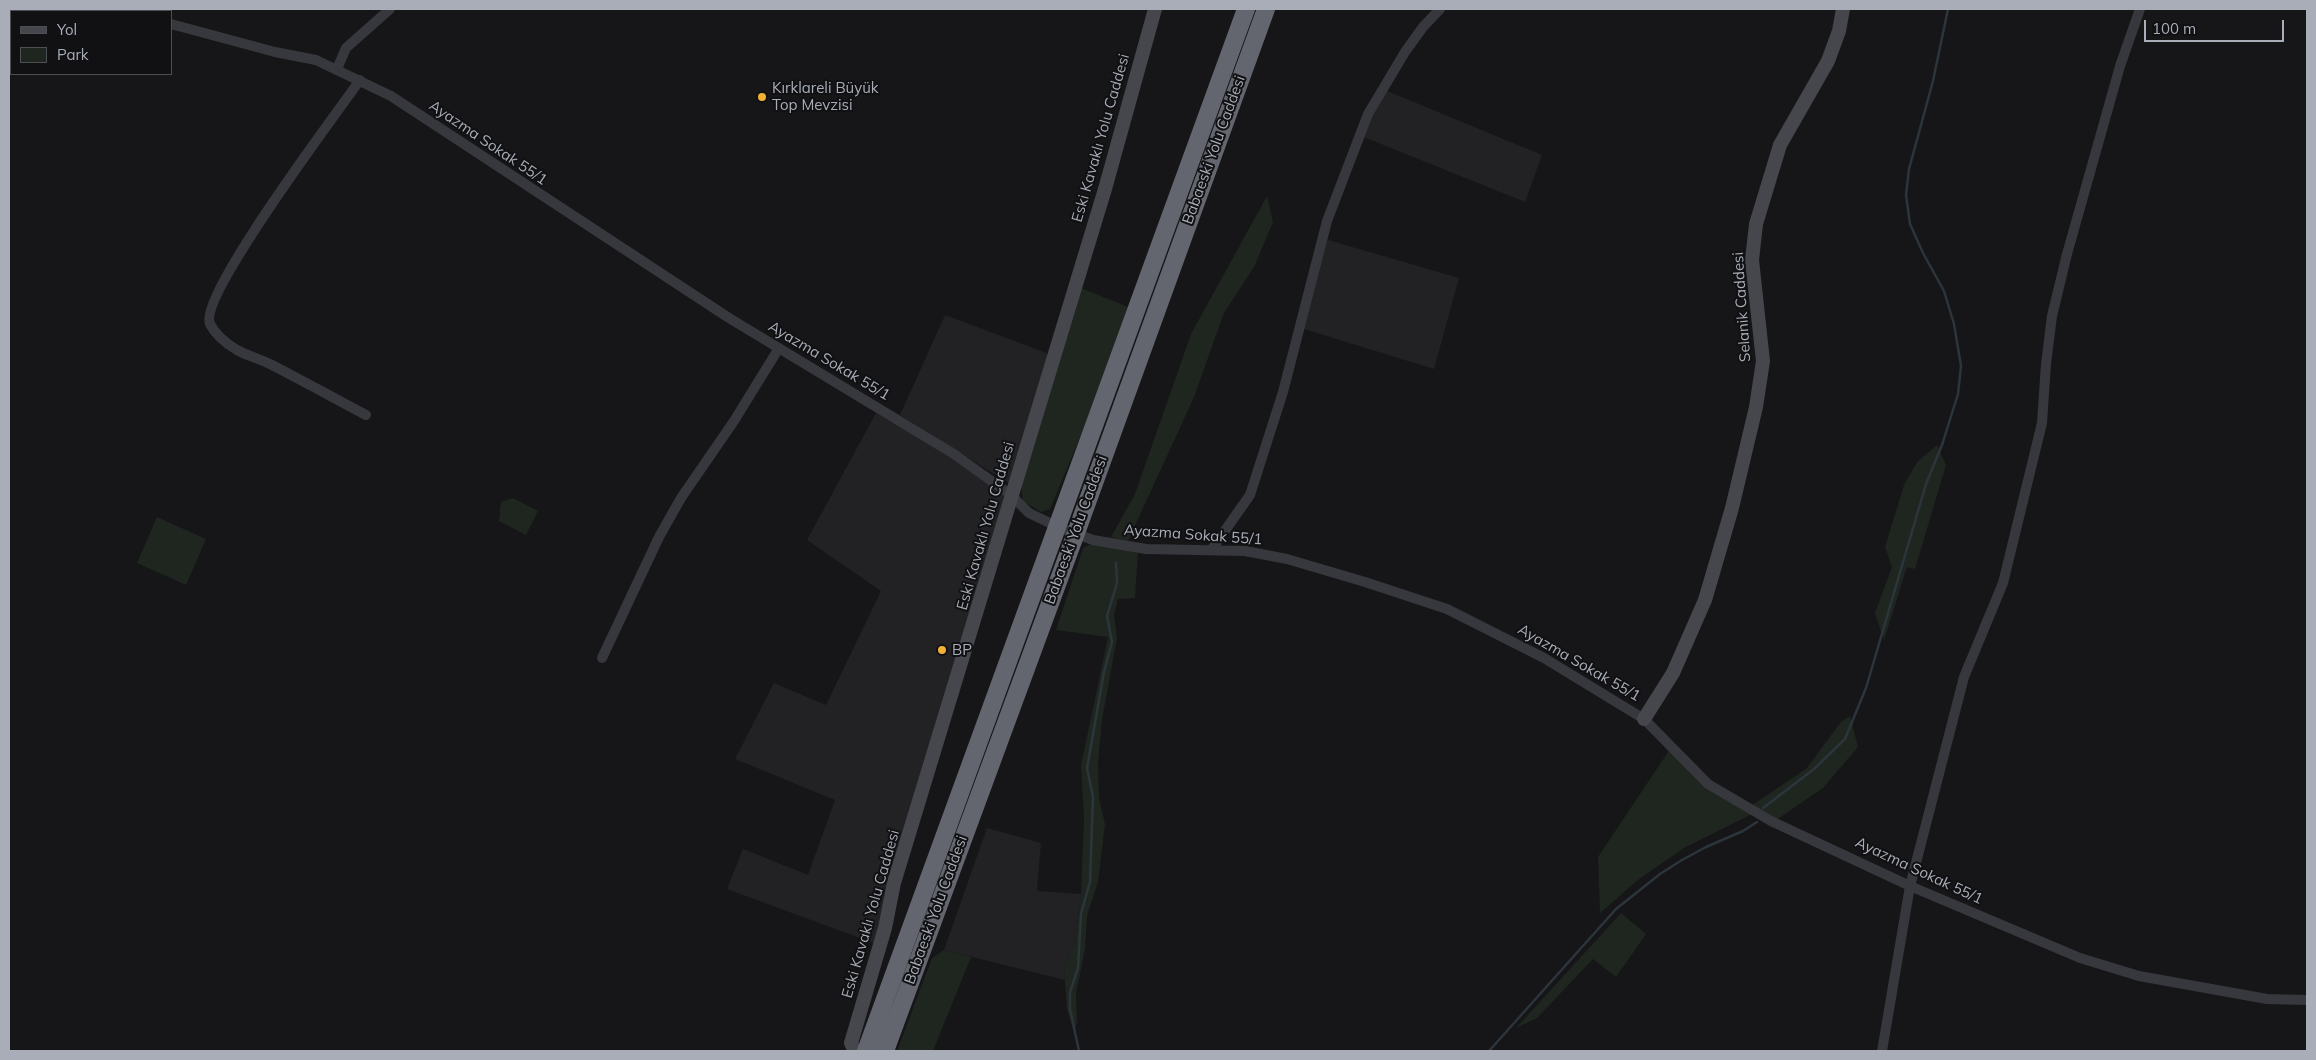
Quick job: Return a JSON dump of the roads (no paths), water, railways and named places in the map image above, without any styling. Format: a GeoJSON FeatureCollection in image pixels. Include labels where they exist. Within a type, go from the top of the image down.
{"type":"FeatureCollection","features":[{"type":"Feature","properties":{"kind":"highway","name":"Babaeski Yolu Caddesi"},"geometry":{"type":"LineString","coordinates":[[866,1051],[1246,9]]}},
{"type":"Feature","properties":{"kind":"highway","name":"Babaeski Yolu Caddesi"},"geometry":{"type":"LineString","coordinates":[[885,1051],[1076,534],[1266,9]]}},
{"type":"Feature","properties":{"kind":"street"},"geometry":{"type":"LineString","coordinates":[[337,69],[346,48],[390,9]]}},
{"type":"Feature","properties":{"kind":"street","name":"Eski Kavaklı Yolu Caddesi"},"geometry":{"type":"LineString","coordinates":[[854,1051],[851,1043],[885,928],[894,883],[978,611],[1010,496],[1105,189],[1155,9]]}},
{"type":"Feature","properties":{"kind":"street"},"geometry":{"type":"LineString","coordinates":[[1212,549],[1232,524],[1253,486],[1287,379],[1327,221],[1367,116],[1405,52],[1423,27],[1440,9]]}},
{"type":"Feature","properties":{"kind":"street","name":"Selanik Caddesi"},"geometry":{"type":"LineString","coordinates":[[1644,719],[1673,673],[1705,600],[1732,508],[1756,407],[1763,361],[1752,260],[1756,224],[1780,145],[1828,62],[1839,31],[1843,9]]}},
{"type":"Feature","properties":{"kind":"street"},"geometry":{"type":"LineString","coordinates":[[1882,1051],[1910,886],[1964,677],[2003,583],[2042,422],[2052,316],[2064,263],[2100,133],[2140,9]]}},
{"type":"Feature","properties":{"kind":"street","name":"Ayazma Sokak 55/1"},"geometry":{"type":"LineString","coordinates":[[172,24],[316,60],[391,96],[598,233],[779,348],[954,454],[1010,496],[1029,513],[1058,527],[1093,540],[1146,549],[1245,551],[1287,559],[1447,609],[1544,658],[1644,719],[1708,784],[1771,821],[1910,886],[2080,958],[2139,976],[2267,999],[2307,1000]]}},
{"type":"Feature","properties":{"kind":"street"},"geometry":{"type":"LineString","coordinates":[[360,80],[278,194],[226,275],[212,304],[209,322],[215,331],[237,349],[268,363],[366,415]]}},
{"type":"Feature","properties":{"kind":"street"},"geometry":{"type":"LineString","coordinates":[[602,658],[659,537],[681,498],[744,405],[779,348]]}},
{"type":"Feature","properties":{"kind":"waterway"},"geometry":{"type":"LineString","coordinates":[[1763,808],[1814,769],[1845,739],[1866,688],[1926,484],[1942,445],[1958,394],[1961,366],[1954,324],[1944,291],[1923,253],[1910,224],[1906,195],[1909,169],[1933,81],[1948,9]]}},
{"type":"Feature","properties":{"kind":"waterway"},"geometry":{"type":"LineString","coordinates":[[1079,1051],[1070,1009],[1070,992],[1078,968],[1081,914],[1090,882],[1093,797],[1087,768],[1104,672],[1112,642],[1107,616],[1117,583],[1116,563]]}},
{"type":"Feature","properties":{"kind":"waterway"},"geometry":{"type":"LineString","coordinates":[[1489,1051],[1616,909],[1660,874],[1682,860],[1743,831],[1757,822]]}},
{"type":"Feature","properties":{"kind":"place","name":"Kırklareli Büyük Top Mevzisi"},"geometry":{"type":"Point","coordinates":[762,97]}},
{"type":"Feature","properties":{"kind":"place","name":"BP"},"geometry":{"type":"Point","coordinates":[942,650]}}]}
